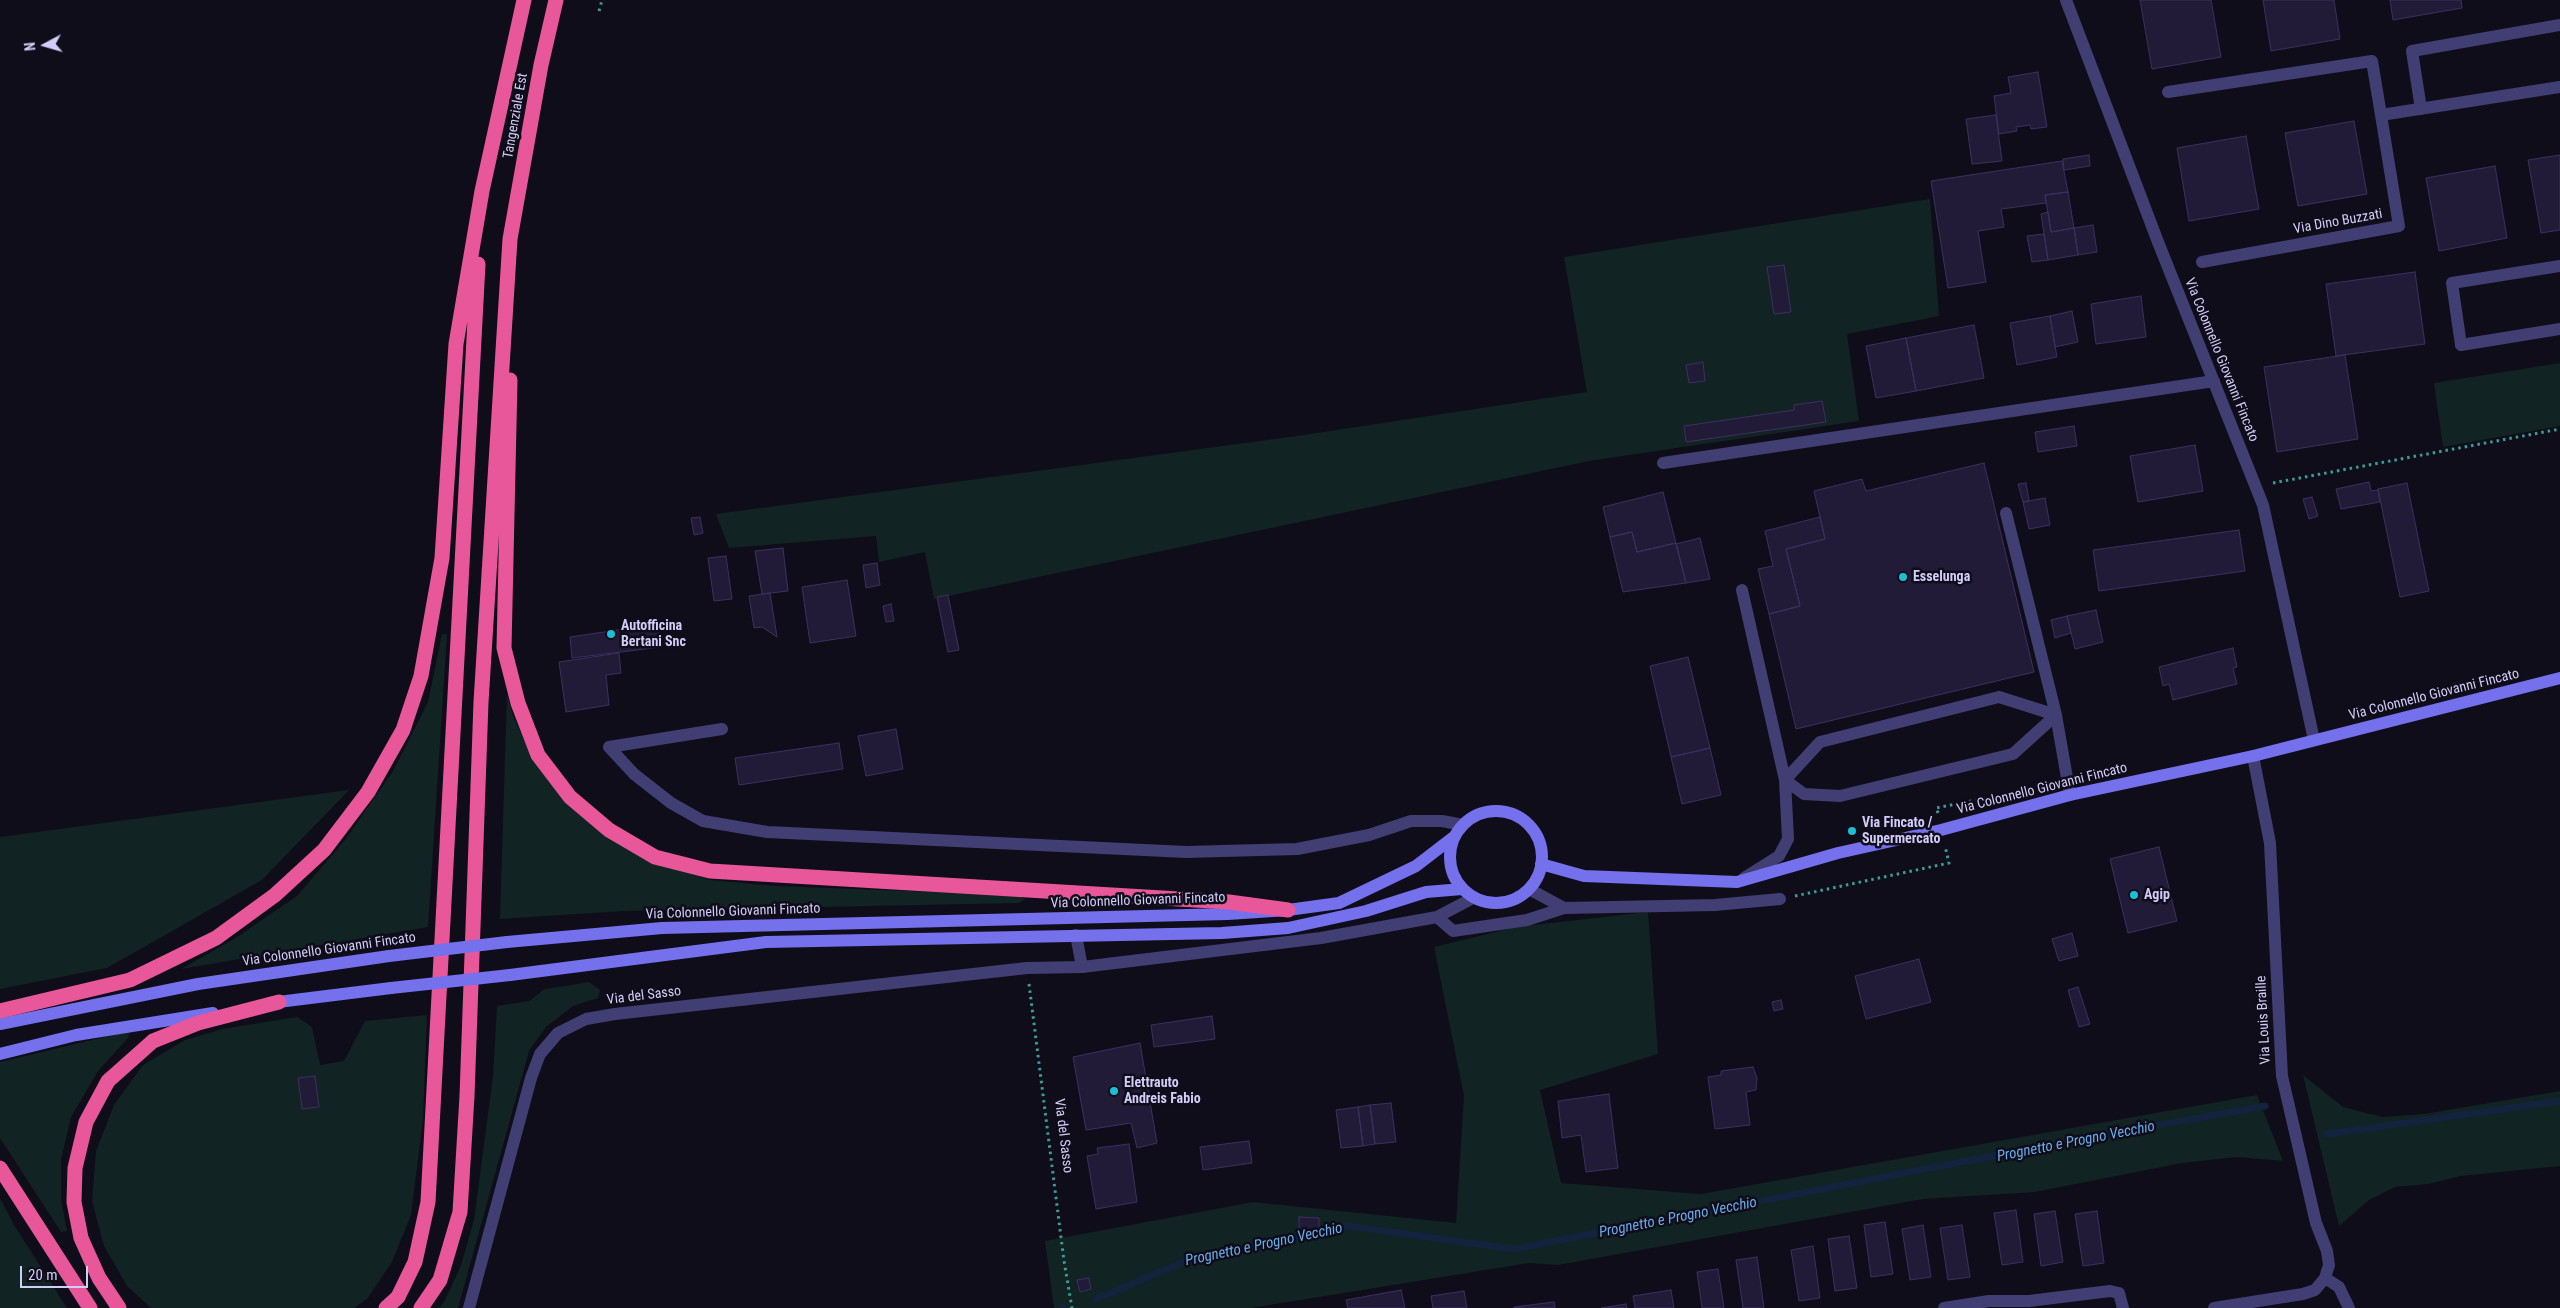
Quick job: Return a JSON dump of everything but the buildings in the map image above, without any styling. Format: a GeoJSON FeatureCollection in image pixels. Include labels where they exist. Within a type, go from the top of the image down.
{"type":"FeatureCollection","features":[{"type":"Feature","properties":{"kind":"highway","name":"Tangenziale Est"},"geometry":{"type":"LineString","coordinates":[[482,192],[524,0]]}},
{"type":"Feature","properties":{"kind":"highway","name":"Tangenziale Est"},"geometry":{"type":"LineString","coordinates":[[510,239],[541,65],[556,0]]}},
{"type":"Feature","properties":{"kind":"highway"},"geometry":{"type":"LineString","coordinates":[[0,1011],[130,980],[216,938],[275,895],[324,850],[368,792],[403,730],[421,676],[442,558],[456,344],[482,192]]}},
{"type":"Feature","properties":{"kind":"highway"},"geometry":{"type":"LineString","coordinates":[[386,1308],[398,1297],[414,1262],[428,1202],[482,192]]}},
{"type":"Feature","properties":{"kind":"highway"},"geometry":{"type":"LineString","coordinates":[[510,239],[510,397],[504,648],[518,703],[538,755],[570,797],[609,830],[654,857],[710,870],[1229,902],[1288,910]]}},
{"type":"Feature","properties":{"kind":"highway"},"geometry":{"type":"LineString","coordinates":[[421,1308],[440,1280],[460,1212],[481,702],[510,239]]}},
{"type":"Feature","properties":{"kind":"highway"},"geometry":{"type":"LineString","coordinates":[[119,1308],[99,1278],[80,1238],[74,1202],[75,1168],[86,1122],[108,1081],[153,1041],[198,1023],[279,1002]]}},
{"type":"Feature","properties":{"kind":"highway"},"geometry":{"type":"LineString","coordinates":[[0,1168],[90,1308]]}},
{"type":"Feature","properties":{"kind":"main road","name":"Via Colonnello Giovanni Fincato"},"geometry":{"type":"LineString","coordinates":[[1529,889],[1520,897],[1503,903],[1492,903],[1473,898],[1462,889],[1450,864],[1451,845],[1463,825],[1474,817],[1492,812],[1509,813],[1528,825],[1537,837],[1541,850],[1541,864],[1584,876],[1737,882],[1838,853],[1941,830],[2070,795],[2252,756],[2560,678]]}},
{"type":"Feature","properties":{"kind":"main road","name":"Via Colonnello Giovanni Fincato"},"geometry":{"type":"LineString","coordinates":[[0,1024],[198,984],[389,956],[507,942],[662,928],[1228,914],[1288,910],[1339,903],[1416,866],[1455,836]]}},
{"type":"Feature","properties":{"kind":"main road"},"geometry":{"type":"LineString","coordinates":[[1529,889],[1537,878],[1541,864]]}},
{"type":"Feature","properties":{"kind":"main road"},"geometry":{"type":"LineString","coordinates":[[0,1054],[76,1035],[279,1002],[766,942],[1222,933],[1288,928],[1366,911],[1426,892],[1462,889]]}},
{"type":"Feature","properties":{"kind":"street","name":"Via Colonnello Giovanni Fincato"},"geometry":{"type":"LineString","coordinates":[[2066,0],[2263,505],[2314,740]]}},
{"type":"Feature","properties":{"kind":"street"},"geometry":{"type":"LineString","coordinates":[[2421,109],[2412,51],[2560,25]]}},
{"type":"Feature","properties":{"kind":"street","name":"Via Dino Buzzati"},"geometry":{"type":"LineString","coordinates":[[2168,92],[2372,61],[2399,226],[2202,262]]}},
{"type":"Feature","properties":{"kind":"street"},"geometry":{"type":"LineString","coordinates":[[2381,115],[2560,87]]}},
{"type":"Feature","properties":{"kind":"street"},"geometry":{"type":"LineString","coordinates":[[2560,266],[2452,284],[2461,345],[2560,329]]}},
{"type":"Feature","properties":{"kind":"street"},"geometry":{"type":"LineString","coordinates":[[1663,463],[2214,382]]}},
{"type":"Feature","properties":{"kind":"street"},"geometry":{"type":"LineString","coordinates":[[2006,512],[2056,715],[2070,795]]}},
{"type":"Feature","properties":{"kind":"street"},"geometry":{"type":"LineString","coordinates":[[1737,882],[1779,856],[1788,839],[1785,780],[1742,590]]}},
{"type":"Feature","properties":{"kind":"street"},"geometry":{"type":"LineString","coordinates":[[1785,780],[1820,742],[1999,697],[2056,715]]}},
{"type":"Feature","properties":{"kind":"street"},"geometry":{"type":"LineString","coordinates":[[1785,780],[1804,794],[1840,796],[2013,754],[2056,715]]}},
{"type":"Feature","properties":{"kind":"street"},"geometry":{"type":"LineString","coordinates":[[722,729],[609,747],[634,774],[671,803],[703,821],[767,832],[1186,852],[1297,849],[1369,835],[1411,820],[1442,821],[1463,825]]}},
{"type":"Feature","properties":{"kind":"street","name":"Via Louis Braille"},"geometry":{"type":"LineString","coordinates":[[2252,756],[2270,843],[2282,1076],[2316,1223],[2327,1252],[2329,1265],[2325,1278]]}},
{"type":"Feature","properties":{"kind":"street"},"geometry":{"type":"LineString","coordinates":[[1529,889],[1564,908]]}},
{"type":"Feature","properties":{"kind":"street","name":"Via del Sasso"},"geometry":{"type":"LineString","coordinates":[[469,1308],[531,1078],[540,1054],[558,1033],[586,1019],[615,1014],[1027,968],[1082,967],[1321,938],[1437,917],[1473,898]]}},
{"type":"Feature","properties":{"kind":"street"},"geometry":{"type":"LineString","coordinates":[[1437,917],[1453,931],[1527,920],[1564,908],[1715,905],[1780,899]]}},
{"type":"Feature","properties":{"kind":"street"},"geometry":{"type":"LineString","coordinates":[[1076,935],[1082,967]]}},
{"type":"Feature","properties":{"kind":"street"},"geometry":{"type":"LineString","coordinates":[[2214,1308],[2303,1294],[2315,1290],[2325,1278],[2339,1287],[2349,1308]]}},
{"type":"Feature","properties":{"kind":"street"},"geometry":{"type":"LineString","coordinates":[[1944,1308],[2029,1301],[2110,1291],[2119,1293],[2123,1308]]}},
{"type":"Feature","properties":{"kind":"path"},"geometry":{"type":"LineString","coordinates":[[599,11],[602,0]]}},
{"type":"Feature","properties":{"kind":"path"},"geometry":{"type":"LineString","coordinates":[[2256,486],[2560,429]]}},
{"type":"Feature","properties":{"kind":"path","name":"Via del Sasso"},"geometry":{"type":"LineString","coordinates":[[1027,968],[1064,1261],[1072,1308]]}},
{"type":"Feature","properties":{"kind":"shaded area"},"geometry":{"type":"Polygon","coordinates":[[[1930,199],[1939,316],[1847,334],[1859,421],[1589,461],[934,599],[925,552],[879,562],[876,536],[729,548],[716,514],[1297,436],[1587,392],[1564,257],[1930,199]]]}},
{"type":"Feature","properties":{"kind":"shaded area"},"geometry":{"type":"Polygon","coordinates":[[[2560,363],[2560,426],[2443,447],[2434,383],[2560,363]]]}},
{"type":"Feature","properties":{"kind":"shaded area"},"geometry":{"type":"Polygon","coordinates":[[[442,634],[447,634],[428,927],[181,969],[234,939],[297,896],[345,840],[393,771],[428,702],[442,634]]]}},
{"type":"Feature","properties":{"kind":"shaded area"},"geometry":{"type":"Polygon","coordinates":[[[507,693],[513,716],[533,759],[648,859],[710,880],[776,886],[1016,895],[1025,899],[1019,903],[624,911],[500,919],[507,693]]]}},
{"type":"Feature","properties":{"kind":"shaded area"},"geometry":{"type":"Polygon","coordinates":[[[349,790],[262,880],[107,968],[0,989],[0,837],[349,790]]]}},
{"type":"Feature","properties":{"kind":"shaded area"},"geometry":{"type":"Polygon","coordinates":[[[1648,912],[1658,1054],[1540,1090],[1561,1183],[1701,1194],[2257,1095],[2283,1161],[2237,1157],[2182,1163],[2035,1192],[1923,1199],[1558,1265],[1529,1263],[1251,1308],[1054,1308],[1045,1241],[1253,1202],[1456,1223],[1464,1096],[1434,947],[1516,927],[1648,912]]]}},
{"type":"Feature","properties":{"kind":"shaded area"},"geometry":{"type":"Polygon","coordinates":[[[589,982],[600,990],[598,998],[573,1006],[546,1027],[529,1051],[458,1308],[439,1308],[445,1300],[461,1265],[474,1220],[493,1076],[497,1006],[529,1001],[545,989],[589,982]]]}},
{"type":"Feature","properties":{"kind":"shaded area"},"geometry":{"type":"Polygon","coordinates":[[[427,1015],[423,1119],[411,1215],[392,1262],[367,1299],[354,1308],[151,1308],[127,1286],[104,1246],[92,1201],[96,1151],[114,1105],[143,1065],[185,1040],[222,1029],[297,1017],[312,1027],[320,1065],[344,1061],[365,1021],[427,1015]]]}},
{"type":"Feature","properties":{"kind":"shaded area"},"geometry":{"type":"Polygon","coordinates":[[[130,1031],[128,1038],[98,1071],[71,1117],[61,1160],[61,1199],[67,1231],[61,1232],[0,1138],[0,1062],[130,1031]]]}},
{"type":"Feature","properties":{"kind":"shaded area"},"geometry":{"type":"Polygon","coordinates":[[[2303,1075],[2343,1107],[2382,1117],[2424,1114],[2560,1091],[2560,1166],[2461,1176],[2428,1184],[2395,1187],[2369,1200],[2339,1226],[2303,1075]]]}},
{"type":"Feature","properties":{"kind":"shaded area"},"geometry":{"type":"Polygon","coordinates":[[[0,1198],[14,1225],[67,1308],[0,1308],[0,1198]]]}},
{"type":"Feature","properties":{"kind":"waterway","name":"Prognetto e Progno Vecchio"},"geometry":{"type":"LineString","coordinates":[[2327,1134],[2560,1101]]}},
{"type":"Feature","properties":{"kind":"waterway","name":"Prognetto e Progno Vecchio"},"geometry":{"type":"LineString","coordinates":[[1096,1299],[1186,1261],[1348,1226],[1514,1249],[2069,1141],[2265,1106]]}},
{"type":"Feature","properties":{"kind":"place","name":"Esselunga"},"geometry":{"type":"Point","coordinates":[1903,577]}},
{"type":"Feature","properties":{"kind":"place","name":"Autofficina Bertani Snc"},"geometry":{"type":"Point","coordinates":[611,634]}},
{"type":"Feature","properties":{"kind":"place","name":"Via Fincato / Supermercato"},"geometry":{"type":"Point","coordinates":[1852,831]}},
{"type":"Feature","properties":{"kind":"place","name":"Agip"},"geometry":{"type":"Point","coordinates":[2134,895]}},
{"type":"Feature","properties":{"kind":"place","name":"Elettrauto Andreis Fabio"},"geometry":{"type":"Point","coordinates":[1114,1091]}}]}
